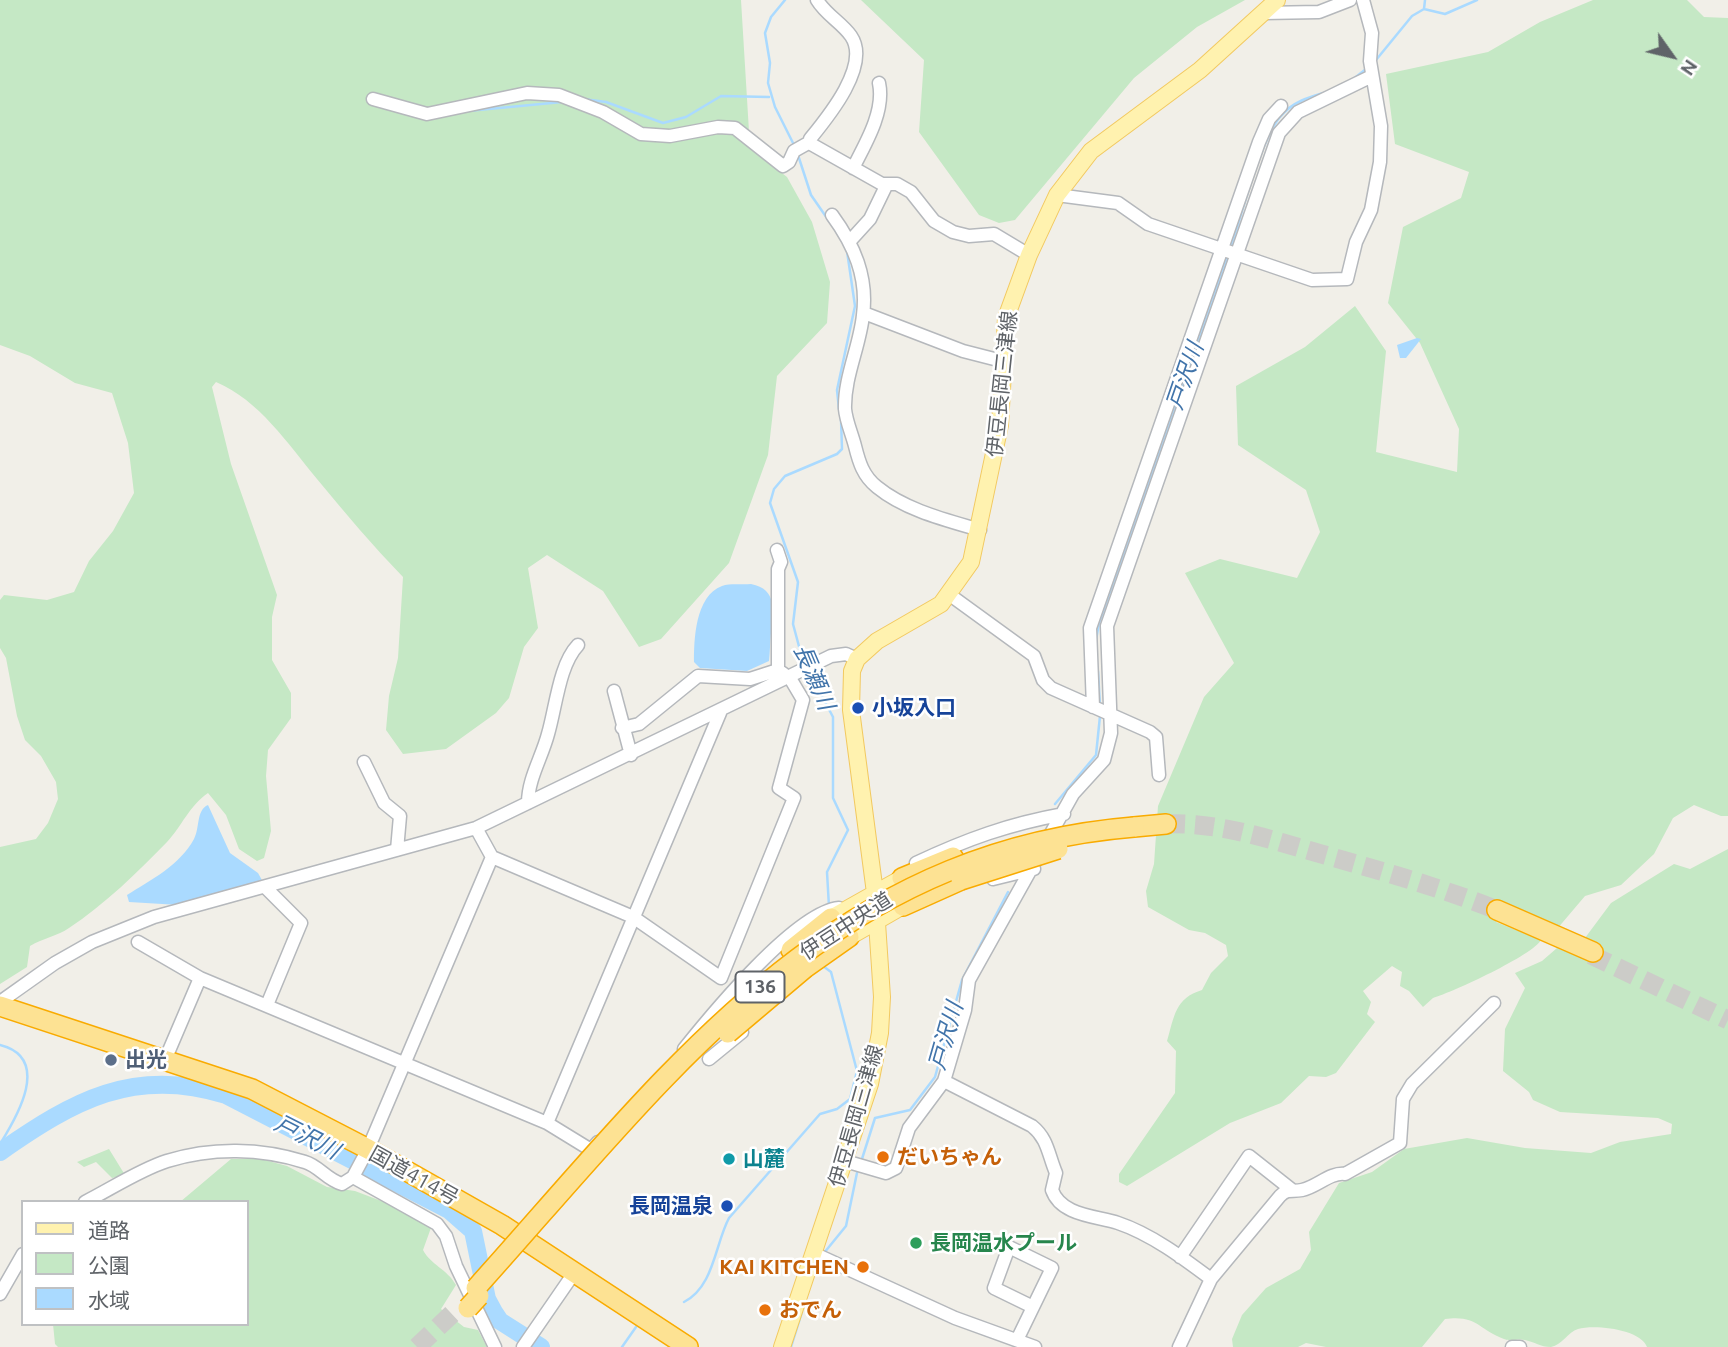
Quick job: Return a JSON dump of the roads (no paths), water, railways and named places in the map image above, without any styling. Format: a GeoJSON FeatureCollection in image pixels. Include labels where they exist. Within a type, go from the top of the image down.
{"type":"FeatureCollection","features":[{"type":"Feature","properties":{"kind":"highway"},"geometry":{"type":"LineString","coordinates":[[902,878],[953,857],[1022,836],[1100,825],[1129,829]]}},
{"type":"Feature","properties":{"kind":"highway","name":"伊豆中央道"},"geometry":{"type":"LineString","coordinates":[[470,1300],[759,988],[814,944],[901,891],[931,876],[993,853],[1073,835],[1166,826]]}},
{"type":"Feature","properties":{"kind":"highway","name":"伊豆中央道"},"geometry":{"type":"LineString","coordinates":[[696,1058],[785,974],[884,906],[935,881],[1003,856],[1129,829]]}},
{"type":"Feature","properties":{"kind":"highway"},"geometry":{"type":"LineString","coordinates":[[902,906],[961,880],[1099,836]]}},
{"type":"Feature","properties":{"kind":"highway"},"geometry":{"type":"LineString","coordinates":[[1496,912],[1592,954]]}},
{"type":"Feature","properties":{"kind":"highway"},"geometry":{"type":"LineString","coordinates":[[696,1058],[746,990],[831,918]]}},
{"type":"Feature","properties":{"kind":"highway"},"geometry":{"type":"LineString","coordinates":[[696,1058],[805,968],[849,937]]}},
{"type":"Feature","properties":{"kind":"highway","name":"国道414号"},"geometry":{"type":"LineString","coordinates":[[0,1004],[253,1089],[502,1225],[688,1347]]}},
{"type":"Feature","properties":{"kind":"main road","name":"伊豆長岡三津線"},"geometry":{"type":"LineString","coordinates":[[782,1347],[870,1084],[880,1033],[883,997],[875,894],[851,710],[850,684],[857,659],[877,641],[931,611],[950,596],[971,562],[981,530],[1000,425],[1002,361],[1009,305],[1057,195],[1091,151],[1200,70],[1277,0]]}},
{"type":"Feature","properties":{"kind":"main road"},"geometry":{"type":"LineString","coordinates":[[831,918],[902,878]]}},
{"type":"Feature","properties":{"kind":"main road"},"geometry":{"type":"LineString","coordinates":[[849,937],[902,906]]}},
{"type":"Feature","properties":{"kind":"street"},"geometry":{"type":"LineString","coordinates":[[373,99],[427,114],[527,93],[559,95],[603,112],[641,134],[670,136],[728,127],[741,132],[779,165],[786,165],[842,93],[855,65],[854,41],[850,34],[825,13],[817,0]]}},
{"type":"Feature","properties":{"kind":"street"},"geometry":{"type":"LineString","coordinates":[[1263,13],[1280,15],[1319,12],[1350,0]]}},
{"type":"Feature","properties":{"kind":"street"},"geometry":{"type":"LineString","coordinates":[[1057,195],[1118,203],[1148,224],[1312,280],[1347,279],[1356,242],[1371,210],[1379,171],[1381,126],[1372,76],[1372,33],[1363,0]]}},
{"type":"Feature","properties":{"kind":"street"},"geometry":{"type":"LineString","coordinates":[[845,1161],[886,1173],[892,1172],[899,1162],[914,1119],[944,1081],[965,1010],[970,980],[1034,869],[1073,794],[1109,750],[1090,628],[1229,252],[1279,133],[1285,123],[1306,107],[1338,95],[1372,76]]}},
{"type":"Feature","properties":{"kind":"street"},"geometry":{"type":"LineString","coordinates":[[853,168],[873,126],[881,92],[879,83]]}},
{"type":"Feature","properties":{"kind":"street"},"geometry":{"type":"LineString","coordinates":[[1101,710],[1107,626],[1229,252],[1262,135],[1269,119],[1281,106]]}},
{"type":"Feature","properties":{"kind":"street"},"geometry":{"type":"LineString","coordinates":[[801,147],[853,168],[886,186],[897,184],[911,192],[933,221],[953,232],[969,236],[994,234],[1029,255]]}},
{"type":"Feature","properties":{"kind":"street"},"geometry":{"type":"LineString","coordinates":[[850,241],[870,219],[886,186]]}},
{"type":"Feature","properties":{"kind":"street"},"geometry":{"type":"LineString","coordinates":[[832,215],[850,241],[860,273],[864,313],[847,388],[845,411],[861,467],[875,486],[891,496],[931,515],[981,530]]}},
{"type":"Feature","properties":{"kind":"street"},"geometry":{"type":"LineString","coordinates":[[864,313],[962,351],[1002,361]]}},
{"type":"Feature","properties":{"kind":"street"},"geometry":{"type":"LineString","coordinates":[[721,978],[794,798],[779,788],[803,700],[789,675],[778,574],[782,562],[777,550]]}},
{"type":"Feature","properties":{"kind":"street"},"geometry":{"type":"LineString","coordinates":[[950,596],[1034,656],[1043,680],[1051,688],[1156,737],[1159,775]]}},
{"type":"Feature","properties":{"kind":"street"},"geometry":{"type":"LineString","coordinates":[[528,803],[534,771],[548,736],[567,660],[578,645]]}},
{"type":"Feature","properties":{"kind":"street"},"geometry":{"type":"LineString","coordinates":[[0,1004],[55,963],[92,942],[154,917],[476,828],[720,713],[789,675],[840,654],[857,659]]}},
{"type":"Feature","properties":{"kind":"street"},"geometry":{"type":"LineString","coordinates":[[622,728],[639,724],[698,676],[757,678],[789,675]]}},
{"type":"Feature","properties":{"kind":"street"},"geometry":{"type":"LineString","coordinates":[[614,691],[631,755]]}},
{"type":"Feature","properties":{"kind":"street"},"geometry":{"type":"LineString","coordinates":[[547,1122],[720,713]]}},
{"type":"Feature","properties":{"kind":"street"},"geometry":{"type":"LineString","coordinates":[[364,762],[384,803],[400,816],[397,850]]}},
{"type":"Feature","properties":{"kind":"street"},"geometry":{"type":"LineString","coordinates":[[902,878],[910,865],[976,835],[1016,823],[1064,814]]}},
{"type":"Feature","properties":{"kind":"street"},"geometry":{"type":"LineString","coordinates":[[476,828],[492,857],[632,916],[721,978],[771,1008]]}},
{"type":"Feature","properties":{"kind":"street"},"geometry":{"type":"LineString","coordinates":[[89,1200],[166,1161],[205,1153],[242,1150],[309,1163],[331,1181],[342,1184],[354,1174],[404,1065],[492,857]]}},
{"type":"Feature","properties":{"kind":"street"},"geometry":{"type":"LineString","coordinates":[[902,906],[921,906],[960,887],[1034,869]]}},
{"type":"Feature","properties":{"kind":"street"},"geometry":{"type":"LineString","coordinates":[[265,887],[301,923],[267,1005]]}},
{"type":"Feature","properties":{"kind":"street"},"geometry":{"type":"LineString","coordinates":[[138,942],[200,978],[404,1065],[547,1122],[591,1150],[677,1057],[734,986],[824,911],[850,906]]}},
{"type":"Feature","properties":{"kind":"street"},"geometry":{"type":"LineString","coordinates":[[696,1058],[771,1008],[836,956],[849,937]]}},
{"type":"Feature","properties":{"kind":"street"},"geometry":{"type":"LineString","coordinates":[[165,1060],[200,978]]}},
{"type":"Feature","properties":{"kind":"street"},"geometry":{"type":"LineString","coordinates":[[1179,1347],[1211,1279],[1280,1196],[1292,1190],[1305,1189],[1335,1174],[1342,1175],[1400,1143],[1403,1099],[1412,1084],[1493,1003]]}},
{"type":"Feature","properties":{"kind":"street"},"geometry":{"type":"LineString","coordinates":[[944,1081],[1032,1126],[1044,1136],[1050,1162],[1056,1173],[1052,1190],[1059,1202],[1085,1215],[1133,1230],[1180,1257],[1211,1279]]}},
{"type":"Feature","properties":{"kind":"street"},"geometry":{"type":"LineString","coordinates":[[1180,1257],[1249,1156],[1292,1190]]}},
{"type":"Feature","properties":{"kind":"street"},"geometry":{"type":"LineString","coordinates":[[354,1174],[428,1219],[446,1236],[495,1347]]}},
{"type":"Feature","properties":{"kind":"street"},"geometry":{"type":"LineString","coordinates":[[1017,1340],[1052,1268],[1009,1247],[994,1288],[1033,1307]]}},
{"type":"Feature","properties":{"kind":"street"},"geometry":{"type":"LineString","coordinates":[[813,1253],[955,1318],[1035,1347]]}},
{"type":"Feature","properties":{"kind":"street"},"geometry":{"type":"LineString","coordinates":[[0,1294],[21,1257]]}},
{"type":"Feature","properties":{"kind":"street"},"geometry":{"type":"LineString","coordinates":[[523,1347],[574,1273]]}},
{"type":"Feature","properties":{"kind":"street"},"geometry":{"type":"LineString","coordinates":[[1512,1347],[1520,1347]]}},
{"type":"Feature","properties":{"kind":"water"},"geometry":{"type":"Polygon","coordinates":[[[1421,339],[1406,358],[1400,358],[1397,345],[1421,339]]]}},
{"type":"Feature","properties":{"kind":"water"},"geometry":{"type":"Polygon","coordinates":[[[751,584],[766,591],[772,602],[769,661],[747,671],[700,668],[694,662],[695,642],[698,619],[706,599],[722,586],[751,584]]]}},
{"type":"Feature","properties":{"kind":"water"},"geometry":{"type":"Polygon","coordinates":[[[208,805],[230,853],[258,873],[263,882],[179,905],[129,902],[127,895],[181,857],[194,839],[200,815],[208,805]]]}},
{"type":"Feature","properties":{"kind":"waterway","name":"長瀬川"},"geometry":{"type":"LineString","coordinates":[[785,0],[771,17],[765,33],[770,63],[768,83],[775,107],[794,145]]}},
{"type":"Feature","properties":{"kind":"waterway"},"geometry":{"type":"LineString","coordinates":[[1424,9],[1425,0]]}},
{"type":"Feature","properties":{"kind":"waterway"},"geometry":{"type":"LineString","coordinates":[[1424,9],[1445,14],[1477,0]]}},
{"type":"Feature","properties":{"kind":"waterway","name":"戸沢川"},"geometry":{"type":"LineString","coordinates":[[1376,60],[1412,16],[1424,9]]}},
{"type":"Feature","properties":{"kind":"waterway","name":"戸沢川"},"geometry":{"type":"LineString","coordinates":[[1352,80],[1366,69]]}},
{"type":"Feature","properties":{"kind":"waterway","name":"戸沢川"},"geometry":{"type":"LineString","coordinates":[[1230,249],[1259,160],[1273,128],[1280,117],[1295,104],[1327,92]]}},
{"type":"Feature","properties":{"kind":"waterway"},"geometry":{"type":"LineString","coordinates":[[584,99],[606,102],[663,123],[686,117],[721,96],[769,97]]}},
{"type":"Feature","properties":{"kind":"waterway"},"geometry":{"type":"LineString","coordinates":[[468,111],[562,102]]}},
{"type":"Feature","properties":{"kind":"waterway","name":"長瀬川"},"geometry":{"type":"LineString","coordinates":[[798,155],[811,195],[829,221]]}},
{"type":"Feature","properties":{"kind":"waterway","name":"長瀬川"},"geometry":{"type":"LineString","coordinates":[[839,409],[837,390],[855,306],[847,251]]}},
{"type":"Feature","properties":{"kind":"waterway","name":"戸沢川"},"geometry":{"type":"LineString","coordinates":[[1096,640],[1099,623],[1228,256]]}},
{"type":"Feature","properties":{"kind":"waterway","name":"長瀬川"},"geometry":{"type":"LineString","coordinates":[[804,665],[793,624],[798,582],[770,503],[774,489],[785,476],[837,454],[842,449],[841,419]]}},
{"type":"Feature","properties":{"kind":"waterway","name":"長瀬川"},"geometry":{"type":"LineString","coordinates":[[808,670],[833,717],[833,798],[848,830],[827,872],[829,907]]}},
{"type":"Feature","properties":{"kind":"waterway","name":"戸沢川"},"geometry":{"type":"LineString","coordinates":[[1098,671],[1100,706]]}},
{"type":"Feature","properties":{"kind":"waterway","name":"戸沢川"},"geometry":{"type":"LineString","coordinates":[[1055,804],[1096,755],[1100,716]]}},
{"type":"Feature","properties":{"kind":"waterway","name":"戸沢川"},"geometry":{"type":"LineString","coordinates":[[861,1162],[875,1118],[910,1110],[935,1077],[962,980],[1008,892]]}},
{"type":"Feature","properties":{"kind":"waterway","name":"長瀬川"},"geometry":{"type":"LineString","coordinates":[[684,1302],[694,1295],[708,1276],[729,1218],[820,1114],[837,1109],[850,1099],[857,1071],[831,972],[823,966]]}},
{"type":"Feature","properties":{"kind":"waterway"},"geometry":{"type":"LineString","coordinates":[[0,1045],[16,1052],[24,1062],[27,1075],[21,1104],[0,1144]]}},
{"type":"Feature","properties":{"kind":"waterway","name":"戸沢川"},"geometry":{"type":"LineString","coordinates":[[0,1152],[53,1118],[106,1093],[162,1084],[193,1087],[226,1095],[449,1210],[473,1231],[487,1299],[500,1321],[541,1347]]}},
{"type":"Feature","properties":{"kind":"waterway","name":"戸沢川"},"geometry":{"type":"LineString","coordinates":[[824,1253],[846,1226],[858,1168]]}},
{"type":"Feature","properties":{"kind":"waterway","name":"戸沢川"},"geometry":{"type":"LineString","coordinates":[[791,1347],[802,1312]]}},
{"type":"Feature","properties":{"kind":"waterway","name":"長瀬川"},"geometry":{"type":"LineString","coordinates":[[622,1347],[636,1327]]}},
{"type":"Feature","properties":{"kind":"tunnel"},"geometry":{"type":"LineString","coordinates":[[1166,824],[1208,826],[1268,839],[1413,881],[1497,910]]}},
{"type":"Feature","properties":{"kind":"tunnel"},"geometry":{"type":"LineString","coordinates":[[1591,955],[1728,1020]]}},
{"type":"Feature","properties":{"kind":"tunnel"},"geometry":{"type":"LineString","coordinates":[[417,1347],[455,1311]]}},
{"type":"Feature","properties":{"kind":"place","name":"小坂入口"},"geometry":{"type":"Point","coordinates":[858,708]}},
{"type":"Feature","properties":{"kind":"place","name":"出光"},"geometry":{"type":"Point","coordinates":[111,1060]}},
{"type":"Feature","properties":{"kind":"place","name":"だいちゃん"},"geometry":{"type":"Point","coordinates":[883,1157]}},
{"type":"Feature","properties":{"kind":"place","name":"山麓"},"geometry":{"type":"Point","coordinates":[729,1159]}},
{"type":"Feature","properties":{"kind":"place","name":"長岡温泉"},"geometry":{"type":"Point","coordinates":[727,1206]}},
{"type":"Feature","properties":{"kind":"place","name":"長岡温水プール"},"geometry":{"type":"Point","coordinates":[916,1243]}},
{"type":"Feature","properties":{"kind":"place","name":"KAI KITCHEN"},"geometry":{"type":"Point","coordinates":[863,1267]}},
{"type":"Feature","properties":{"kind":"place","name":"おでん"},"geometry":{"type":"Point","coordinates":[765,1310]}}]}
